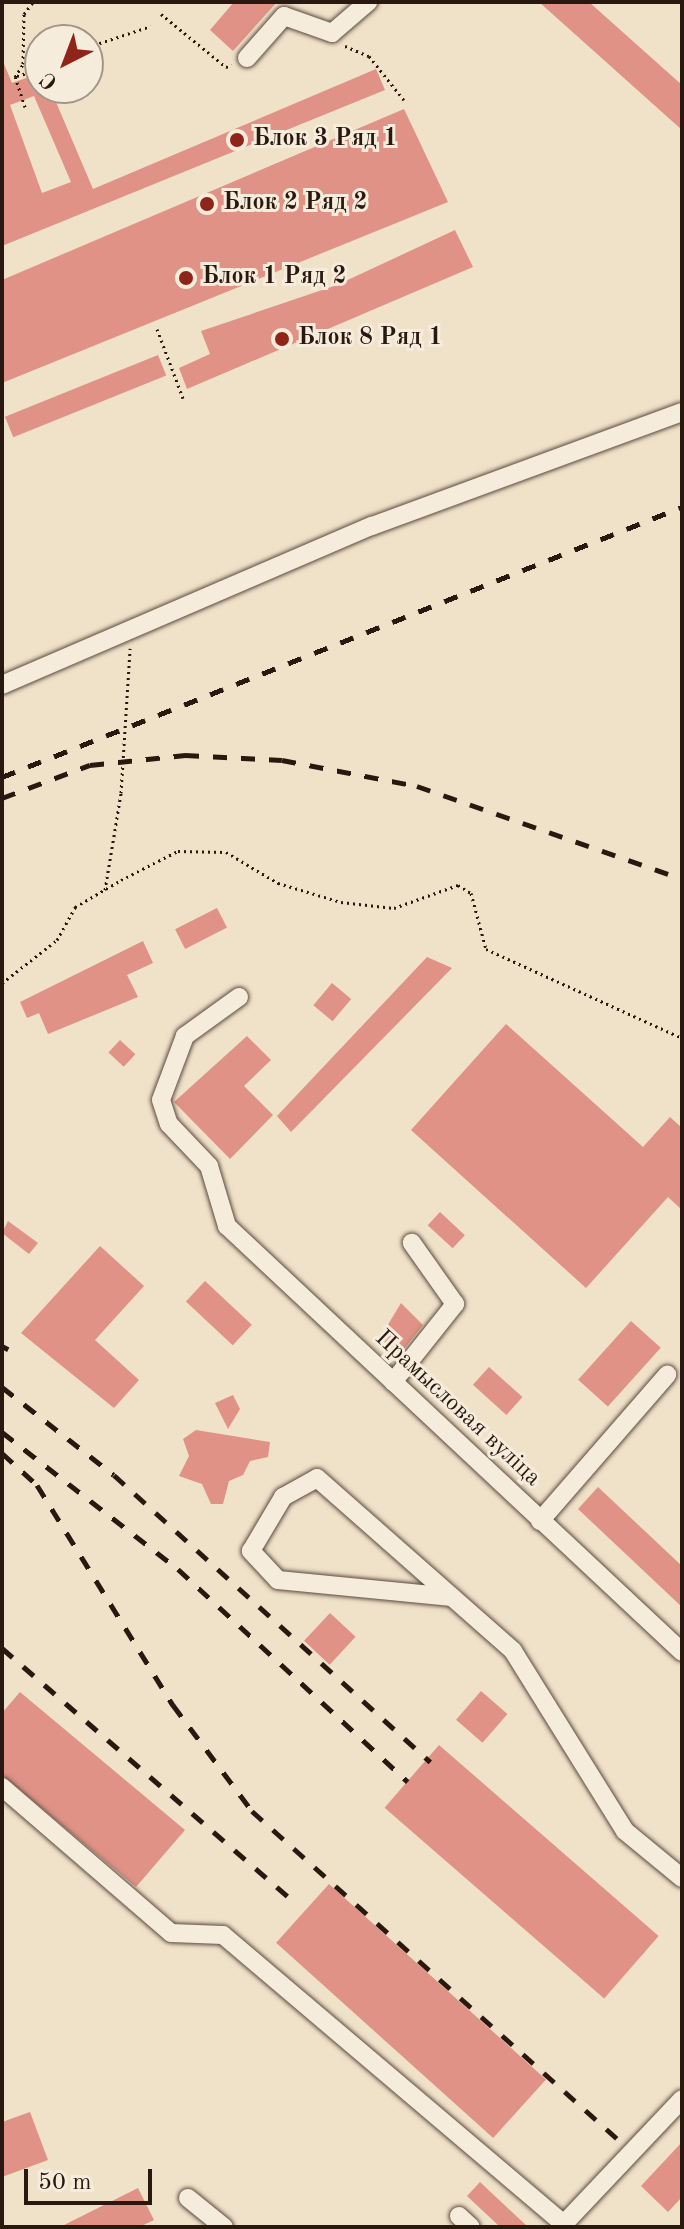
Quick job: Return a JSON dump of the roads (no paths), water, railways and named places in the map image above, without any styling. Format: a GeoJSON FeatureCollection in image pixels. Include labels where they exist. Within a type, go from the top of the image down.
{"type":"FeatureCollection","features":[{"type":"Feature","properties":{"kind":"street"},"geometry":{"type":"LineString","coordinates":[[247,58],[284,16],[332,33],[368,2]]}},
{"type":"Feature","properties":{"kind":"street"},"geometry":{"type":"LineString","coordinates":[[2,685],[372,526],[682,412]]}},
{"type":"Feature","properties":{"kind":"street","name":"Прамысловая вуліца"},"geometry":{"type":"LineString","coordinates":[[239,997],[185,1036],[161,1100],[162,1113],[209,1166],[227,1226],[682,1652]]}},
{"type":"Feature","properties":{"kind":"street"},"geometry":{"type":"LineString","coordinates":[[393,1382],[455,1304],[412,1243]]}},
{"type":"Feature","properties":{"kind":"street"},"geometry":{"type":"LineString","coordinates":[[540,1521],[667,1375]]}},
{"type":"Feature","properties":{"kind":"street"},"geometry":{"type":"LineString","coordinates":[[452,1597],[278,1580],[251,1551],[283,1497],[317,1478],[452,1597],[513,1651],[625,1831],[682,1878]]}},
{"type":"Feature","properties":{"kind":"street"},"geometry":{"type":"LineString","coordinates":[[2,1787],[171,1933],[223,1935],[562,2225],[682,2099]]}},
{"type":"Feature","properties":{"kind":"street"},"geometry":{"type":"LineString","coordinates":[[188,2198],[224,2227]]}},
{"type":"Feature","properties":{"kind":"railway"},"geometry":{"type":"LineString","coordinates":[[2,777],[682,507]]}},
{"type":"Feature","properties":{"kind":"railway"},"geometry":{"type":"LineString","coordinates":[[2,798],[90,765],[185,755],[282,760],[417,786],[682,879]]}},
{"type":"Feature","properties":{"kind":"railway"},"geometry":{"type":"LineString","coordinates":[[2,1346],[8,1349]]}},
{"type":"Feature","properties":{"kind":"railway"},"geometry":{"type":"LineString","coordinates":[[2,1387],[114,1475],[430,1762]]}},
{"type":"Feature","properties":{"kind":"railway"},"geometry":{"type":"LineString","coordinates":[[2,1432],[178,1569],[408,1782]]}},
{"type":"Feature","properties":{"kind":"railway"},"geometry":{"type":"LineString","coordinates":[[2,1453],[37,1485],[173,1705],[252,1811],[617,2138]]}},
{"type":"Feature","properties":{"kind":"railway"},"geometry":{"type":"LineString","coordinates":[[2,1648],[298,1905]]}},
{"type":"Feature","properties":{"kind":"place","name":"Блок 3 Ряд 1"},"geometry":{"type":"Point","coordinates":[237,140]}},
{"type":"Feature","properties":{"kind":"place","name":"Блок 2 Ряд 2"},"geometry":{"type":"Point","coordinates":[207,204]}},
{"type":"Feature","properties":{"kind":"place","name":"Блок 1 Ряд 2"},"geometry":{"type":"Point","coordinates":[186,278]}},
{"type":"Feature","properties":{"kind":"place","name":"Блок 8 Ряд 1"},"geometry":{"type":"Point","coordinates":[282,339]}}]}
